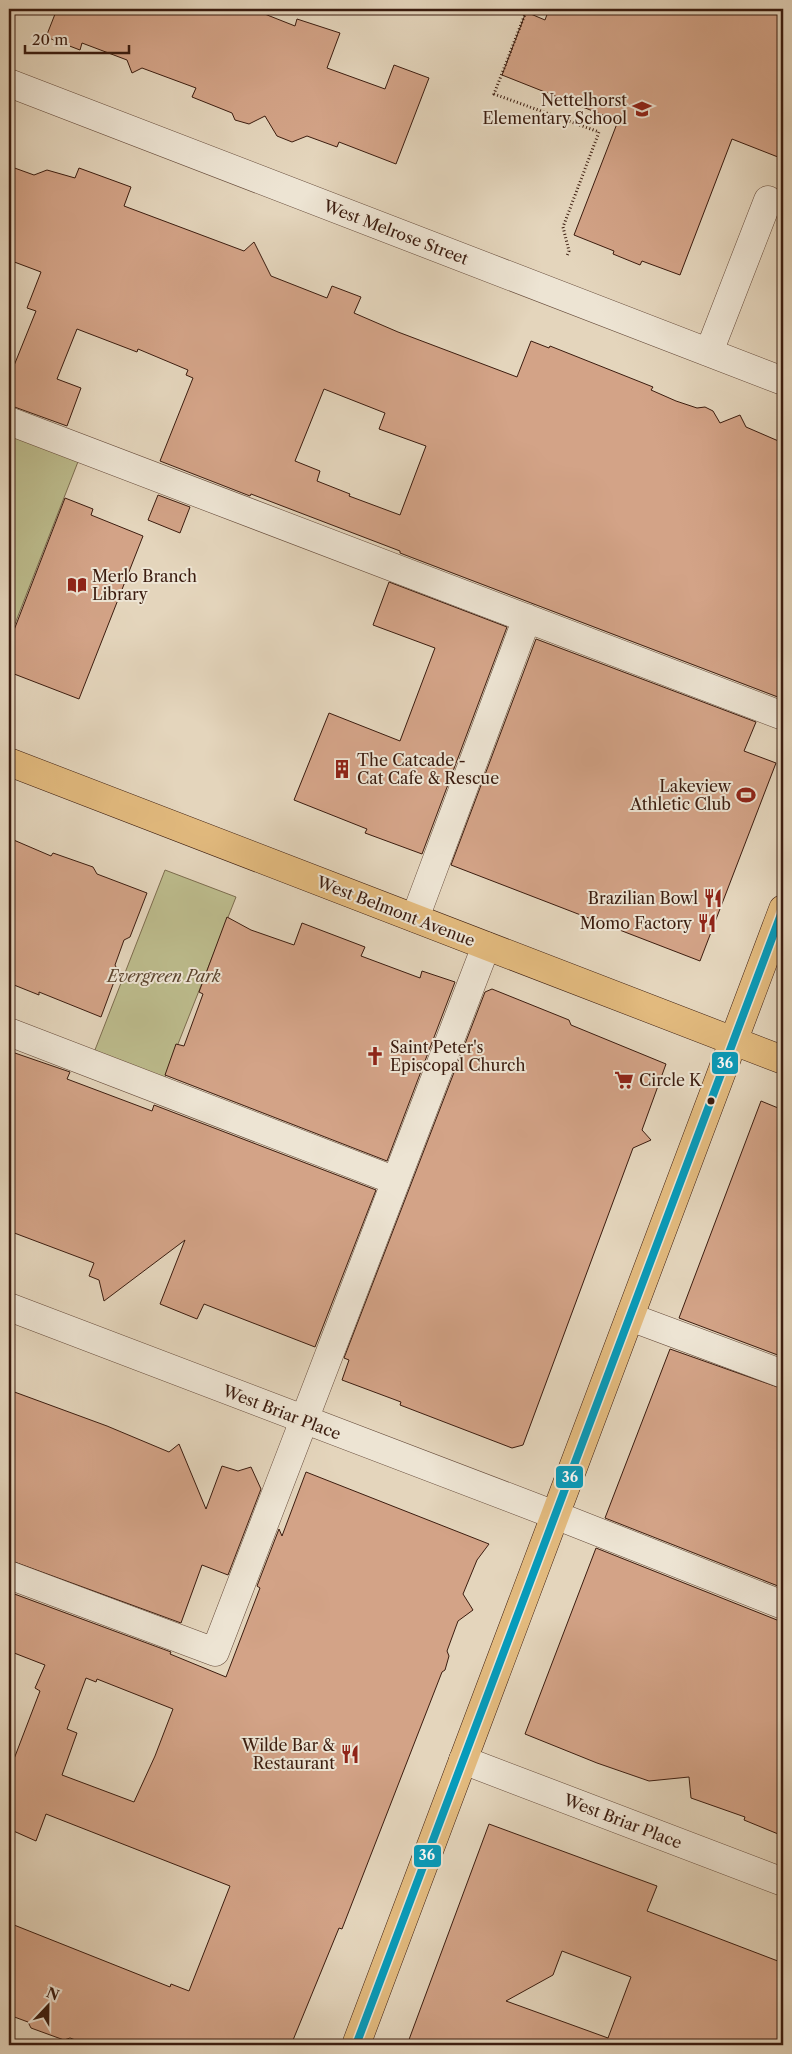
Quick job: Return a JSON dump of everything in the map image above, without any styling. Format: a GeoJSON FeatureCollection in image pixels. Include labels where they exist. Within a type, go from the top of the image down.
{"type":"FeatureCollection","features":[{"type":"Feature","properties":{"kind":"main road","name":"West Belmont Avenue"},"geometry":{"type":"LineString","coordinates":[[9,762],[783,1060]]}},
{"type":"Feature","properties":{"kind":"main road"},"geometry":{"type":"LineString","coordinates":[[356,2045],[783,909]]}},
{"type":"Feature","properties":{"kind":"street","name":"West Melrose Street"},"geometry":{"type":"LineString","coordinates":[[9,83],[783,381]]}},
{"type":"Feature","properties":{"kind":"street"},"geometry":{"type":"LineString","coordinates":[[709,352],[768,200]]}},
{"type":"Feature","properties":{"kind":"street"},"geometry":{"type":"LineString","coordinates":[[9,421],[783,716]]}},
{"type":"Feature","properties":{"kind":"street"},"geometry":{"type":"LineString","coordinates":[[415,918],[527,618]]}},
{"type":"Feature","properties":{"kind":"street"},"geometry":{"type":"LineString","coordinates":[[9,1575],[215,1652],[486,946]]}},
{"type":"Feature","properties":{"kind":"street"},"geometry":{"type":"LineString","coordinates":[[9,1032],[396,1181]]}},
{"type":"Feature","properties":{"kind":"street","name":"West Briar Place"},"geometry":{"type":"LineString","coordinates":[[9,1307],[783,1604]]}},
{"type":"Feature","properties":{"kind":"street"},"geometry":{"type":"LineString","coordinates":[[630,1317],[783,1374]]}},
{"type":"Feature","properties":{"kind":"street","name":"West Briar Place"},"geometry":{"type":"LineString","coordinates":[[463,1760],[783,1882]]}},
{"type":"Feature","properties":{"kind":"path"},"geometry":{"type":"LineString","coordinates":[[527,9],[494,94],[599,132],[563,227],[569,251],[567,256]]}},
{"type":"Feature","properties":{"kind":"green space"},"geometry":{"type":"Polygon","coordinates":[[[9,425],[81,454],[11,634],[9,634],[9,425]]]}},
{"type":"Feature","properties":{"kind":"green space","name":"Evergreen Park"},"geometry":{"type":"Polygon","coordinates":[[[165,870],[236,897],[163,1082],[93,1055],[165,870]]]}},
{"type":"Feature","properties":{"kind":"building"},"geometry":{"type":"Polygon","coordinates":[[[57,9],[252,9],[295,26],[297,19],[340,33],[327,68],[385,89],[394,65],[429,78],[396,164],[339,142],[337,147],[307,136],[292,142],[277,136],[265,116],[249,124],[235,120],[232,113],[192,97],[196,88],[142,68],[132,73],[127,60],[82,43],[80,50],[46,37],[57,9]]]}},
{"type":"Feature","properties":{"kind":"building"},"geometry":{"type":"Polygon","coordinates":[[[549,9],[783,9],[783,159],[732,139],[680,275],[642,261],[640,265],[613,254],[614,251],[574,235],[618,121],[502,75],[526,12],[545,20],[549,9]]]}},
{"type":"Feature","properties":{"kind":"building"},"geometry":{"type":"Polygon","coordinates":[[[9,166],[34,175],[47,170],[75,178],[79,168],[131,187],[124,206],[244,251],[254,242],[271,276],[327,298],[332,286],[361,297],[354,313],[398,332],[517,377],[531,341],[549,348],[550,346],[653,387],[651,390],[676,401],[697,408],[705,407],[713,411],[720,423],[740,415],[746,427],[783,443],[783,699],[251,494],[250,496],[160,461],[193,378],[186,375],[188,370],[138,349],[137,352],[77,329],[57,379],[81,388],[67,426],[9,405],[9,375],[36,311],[27,308],[41,272],[9,260],[9,166]],[[324,389],[295,461],[320,471],[317,481],[350,494],[349,496],[400,515],[426,446],[379,429],[385,413],[324,389]]]}},
{"type":"Feature","properties":{"kind":"building"},"geometry":{"type":"Polygon","coordinates":[[[158,495],[190,507],[180,533],[148,520],[158,495]]]}},
{"type":"Feature","properties":{"kind":"building","name":"Merlo Branch Library"},"geometry":{"type":"Polygon","coordinates":[[[65,498],[93,509],[91,515],[143,536],[79,699],[9,672],[9,643],[65,498]]]}},
{"type":"Feature","properties":{"kind":"building"},"geometry":{"type":"Polygon","coordinates":[[[389,582],[507,627],[422,854],[365,833],[367,829],[294,800],[329,713],[400,741],[435,648],[373,625],[389,582]]]}},
{"type":"Feature","properties":{"kind":"building"},"geometry":{"type":"Polygon","coordinates":[[[536,639],[756,722],[744,751],[776,763],[700,961],[451,865],[536,639]]]}},
{"type":"Feature","properties":{"kind":"building"},"geometry":{"type":"Polygon","coordinates":[[[9,838],[51,856],[53,853],[93,867],[97,874],[147,893],[130,937],[124,940],[115,965],[118,971],[101,1017],[39,992],[39,995],[9,983],[9,838]]]}},
{"type":"Feature","properties":{"kind":"building"},"geometry":{"type":"Polygon","coordinates":[[[227,917],[251,930],[294,945],[302,923],[365,947],[361,956],[420,978],[422,971],[455,982],[387,1161],[165,1075],[176,1044],[184,1046],[203,994],[199,992],[227,917]]]}},
{"type":"Feature","properties":{"kind":"building"},"geometry":{"type":"Polygon","coordinates":[[[492,989],[569,1020],[571,1025],[666,1064],[642,1130],[651,1140],[633,1148],[523,1445],[512,1448],[400,1405],[401,1402],[342,1380],[349,1360],[344,1358],[485,992],[492,989]]]}},
{"type":"Feature","properties":{"kind":"building"},"geometry":{"type":"Polygon","coordinates":[[[9,1051],[70,1072],[67,1079],[152,1111],[154,1105],[376,1190],[315,1347],[204,1304],[197,1319],[160,1304],[185,1240],[104,1301],[99,1280],[89,1276],[94,1263],[9,1231],[9,1051]]]}},
{"type":"Feature","properties":{"kind":"building"},"geometry":{"type":"Polygon","coordinates":[[[761,1101],[783,1110],[783,1357],[679,1318],[761,1101]]]}},
{"type":"Feature","properties":{"kind":"building"},"geometry":{"type":"Polygon","coordinates":[[[670,1349],[783,1389],[783,1588],[605,1518],[670,1349]]]}},
{"type":"Feature","properties":{"kind":"building"},"geometry":{"type":"Polygon","coordinates":[[[9,1390],[107,1426],[169,1452],[179,1444],[206,1509],[222,1466],[238,1471],[251,1467],[261,1489],[228,1575],[202,1565],[181,1623],[9,1560],[9,1390]]]}},
{"type":"Feature","properties":{"kind":"building"},"geometry":{"type":"Polygon","coordinates":[[[306,1472],[489,1544],[477,1560],[463,1594],[473,1610],[458,1621],[447,1651],[449,1656],[445,1670],[442,1672],[342,1929],[339,1928],[291,2045],[89,2045],[70,2038],[64,2040],[31,2028],[28,2022],[9,2015],[9,1923],[170,1987],[171,1984],[189,1991],[230,1886],[46,1814],[36,1841],[9,1829],[9,1772],[40,1691],[35,1688],[45,1665],[9,1651],[9,1592],[171,1652],[170,1654],[226,1677],[260,1588],[257,1586],[279,1529],[282,1536],[306,1472]],[[86,1678],[67,1729],[77,1733],[62,1775],[134,1802],[155,1756],[173,1709],[97,1679],[96,1682],[86,1678]]]}},
{"type":"Feature","properties":{"kind":"building"},"geometry":{"type":"Polygon","coordinates":[[[596,1548],[777,1620],[783,1620],[783,1836],[744,1820],[745,1817],[691,1798],[689,1777],[649,1781],[597,1763],[525,1734],[596,1548]]]}},
{"type":"Feature","properties":{"kind":"building"},"geometry":{"type":"Polygon","coordinates":[[[489,1824],[657,1886],[647,1911],[783,1963],[783,2045],[407,2045],[489,1824]],[[562,1951],[553,1975],[506,2001],[608,2038],[631,1977],[562,1951]]]}},
{"type":"Feature","properties":{"kind":"transit line","name":"36"},"geometry":{"type":"LineString","coordinates":[[356,2045],[783,909]]}},
{"type":"Feature","properties":{"kind":"place","name":"Nettelhorst Elementary School"},"geometry":{"type":"Point","coordinates":[642,109]}},
{"type":"Feature","properties":{"kind":"place","name":"Merlo Branch Library"},"geometry":{"type":"Point","coordinates":[77,585]}},
{"type":"Feature","properties":{"kind":"place","name":"The Catcade - Cat Cafe & Rescue"},"geometry":{"type":"Point","coordinates":[342,769]}},
{"type":"Feature","properties":{"kind":"place","name":"Lakeview Athletic Club"},"geometry":{"type":"Point","coordinates":[746,795]}},
{"type":"Feature","properties":{"kind":"place","name":"Brazilian Bowl"},"geometry":{"type":"Point","coordinates":[713,898]}},
{"type":"Feature","properties":{"kind":"place","name":"Momo Factory"},"geometry":{"type":"Point","coordinates":[707,923]}},
{"type":"Feature","properties":{"kind":"place","name":"Saint Peter's Episcopal Church"},"geometry":{"type":"Point","coordinates":[375,1056]}},
{"type":"Feature","properties":{"kind":"place","name":"Circle K"},"geometry":{"type":"Point","coordinates":[624,1080]}},
{"type":"Feature","properties":{"kind":"place","name":"Wilde Bar & Restaurant"},"geometry":{"type":"Point","coordinates":[350,1754]}}]}
